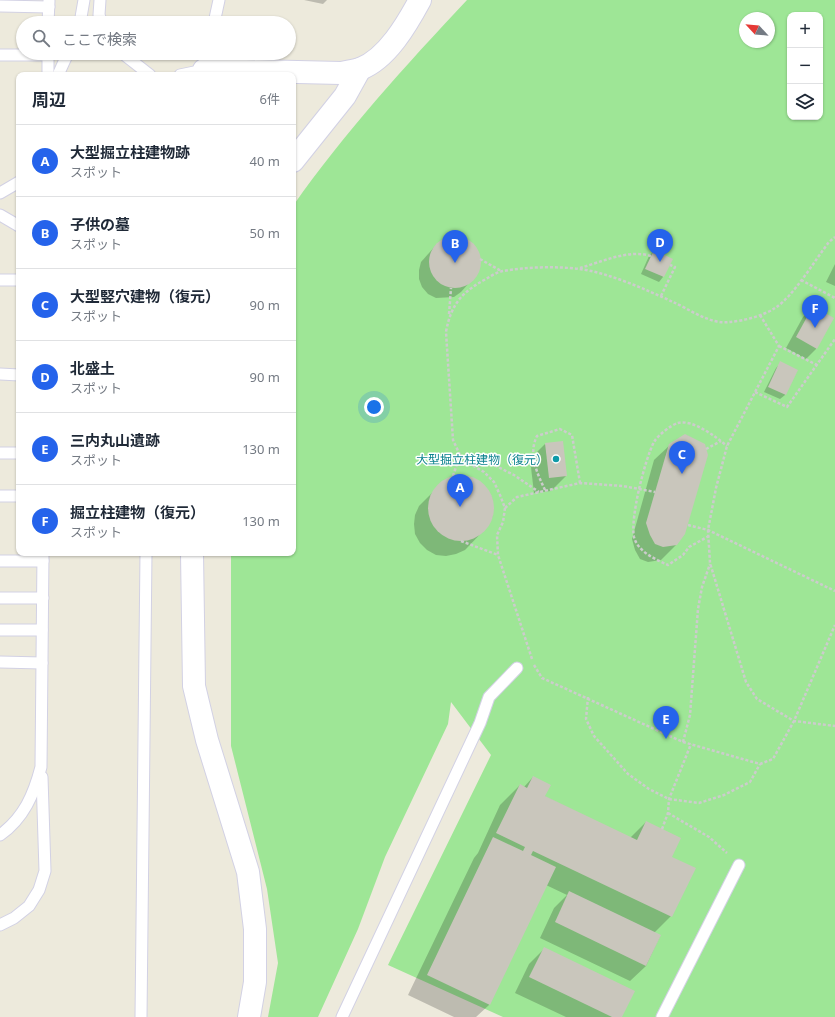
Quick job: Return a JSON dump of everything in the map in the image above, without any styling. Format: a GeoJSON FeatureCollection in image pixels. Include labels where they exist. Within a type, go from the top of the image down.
{"type":"FeatureCollection","features":[{"type":"Feature","properties":{"kind":"street"},"geometry":{"type":"LineString","coordinates":[[206,61],[341,73],[360,69],[374,61],[391,45],[408,21],[420,0]]}},
{"type":"Feature","properties":{"kind":"street"},"geometry":{"type":"LineString","coordinates":[[296,157],[345,96],[360,69]]}},
{"type":"Feature","properties":{"kind":"street"},"geometry":{"type":"LineString","coordinates":[[192,556],[194,686],[207,740],[248,872],[255,929],[255,982],[249,1017]]}},
{"type":"Feature","properties":{"kind":"lane"},"geometry":{"type":"LineString","coordinates":[[81,16],[84,0]]}},
{"type":"Feature","properties":{"kind":"lane"},"geometry":{"type":"LineString","coordinates":[[99,16],[100,0]]}},
{"type":"Feature","properties":{"kind":"lane"},"geometry":{"type":"LineString","coordinates":[[216,16],[219,0]]}},
{"type":"Feature","properties":{"kind":"lane"},"geometry":{"type":"LineString","coordinates":[[0,6],[49,4],[48,16]]}},
{"type":"Feature","properties":{"kind":"lane"},"geometry":{"type":"LineString","coordinates":[[0,55],[16,55]]}},
{"type":"Feature","properties":{"kind":"lane"},"geometry":{"type":"LineString","coordinates":[[48,60],[48,72]]}},
{"type":"Feature","properties":{"kind":"lane"},"geometry":{"type":"LineString","coordinates":[[59,72],[65,60]]}},
{"type":"Feature","properties":{"kind":"lane"},"geometry":{"type":"LineString","coordinates":[[131,60],[146,72]]}},
{"type":"Feature","properties":{"kind":"lane"},"geometry":{"type":"LineString","coordinates":[[186,72],[206,61]]}},
{"type":"Feature","properties":{"kind":"lane"},"geometry":{"type":"LineString","coordinates":[[0,193],[16,184]]}},
{"type":"Feature","properties":{"kind":"lane"},"geometry":{"type":"LineString","coordinates":[[0,215],[16,224]]}},
{"type":"Feature","properties":{"kind":"lane"},"geometry":{"type":"LineString","coordinates":[[0,280],[16,280]]}},
{"type":"Feature","properties":{"kind":"lane"},"geometry":{"type":"LineString","coordinates":[[0,374],[16,374]]}},
{"type":"Feature","properties":{"kind":"lane"},"geometry":{"type":"LineString","coordinates":[[0,453],[16,453]]}},
{"type":"Feature","properties":{"kind":"lane"},"geometry":{"type":"LineString","coordinates":[[0,496],[16,496]]}},
{"type":"Feature","properties":{"kind":"lane"},"geometry":{"type":"LineString","coordinates":[[0,550],[3,561],[43,557],[41,767],[45,871],[39,890],[29,906],[14,918],[0,924]]}},
{"type":"Feature","properties":{"kind":"lane"},"geometry":{"type":"LineString","coordinates":[[141,1017],[146,556]]}},
{"type":"Feature","properties":{"kind":"lane"},"geometry":{"type":"LineString","coordinates":[[0,598],[43,598]]}},
{"type":"Feature","properties":{"kind":"lane"},"geometry":{"type":"LineString","coordinates":[[0,630],[42,630]]}},
{"type":"Feature","properties":{"kind":"lane"},"geometry":{"type":"LineString","coordinates":[[0,662],[42,663]]}},
{"type":"Feature","properties":{"kind":"lane"},"geometry":{"type":"LineString","coordinates":[[342,1017],[480,723],[489,697],[517,668]]}},
{"type":"Feature","properties":{"kind":"lane"},"geometry":{"type":"LineString","coordinates":[[0,835],[10,828],[25,810],[36,788],[41,767]]}},
{"type":"Feature","properties":{"kind":"lane"},"geometry":{"type":"LineString","coordinates":[[662,1017],[740,865]]}},
{"type":"Feature","properties":{"kind":"path"},"geometry":{"type":"LineString","coordinates":[[449,316],[461,297],[473,286],[501,272],[536,268],[578,268],[601,274],[661,296],[718,323],[729,322],[760,315],[776,308],[801,280],[828,242],[835,237]]}},
{"type":"Feature","properties":{"kind":"path"},"geometry":{"type":"LineString","coordinates":[[578,268],[628,255],[644,254],[651,256]]}},
{"type":"Feature","properties":{"kind":"path"},"geometry":{"type":"LineString","coordinates":[[480,259],[501,272]]}},
{"type":"Feature","properties":{"kind":"path"},"geometry":{"type":"LineString","coordinates":[[661,296],[675,267],[670,265]]}},
{"type":"Feature","properties":{"kind":"path"},"geometry":{"type":"LineString","coordinates":[[801,280],[835,298]]}},
{"type":"Feature","properties":{"kind":"path"},"geometry":{"type":"LineString","coordinates":[[451,288],[446,332],[452,440],[460,455],[470,464],[484,472],[494,482],[505,508],[503,522],[497,535],[498,555],[534,665],[542,678],[683,742],[760,764],[773,759],[794,721],[835,625]]}},
{"type":"Feature","properties":{"kind":"path"},"geometry":{"type":"LineString","coordinates":[[760,315],[779,346],[817,365]]}},
{"type":"Feature","properties":{"kind":"path"},"geometry":{"type":"LineString","coordinates":[[755,392],[787,407],[835,339]]}},
{"type":"Feature","properties":{"kind":"path"},"geometry":{"type":"LineString","coordinates":[[779,346],[727,446],[716,488],[708,530],[710,563],[746,682],[757,699],[794,721],[835,726]]}},
{"type":"Feature","properties":{"kind":"path"},"geometry":{"type":"LineString","coordinates":[[708,536],[689,547],[683,555],[668,565],[644,553],[634,538],[634,522],[639,489],[654,441],[668,429],[679,423],[692,424],[710,433],[727,446]]}},
{"type":"Feature","properties":{"kind":"path"},"geometry":{"type":"LineString","coordinates":[[545,490],[536,472],[532,445],[537,436],[560,429],[572,435],[580,483]]}},
{"type":"Feature","properties":{"kind":"path"},"geometry":{"type":"LineString","coordinates":[[706,449],[721,441]]}},
{"type":"Feature","properties":{"kind":"path"},"geometry":{"type":"LineString","coordinates":[[453,476],[460,455]]}},
{"type":"Feature","properties":{"kind":"path"},"geometry":{"type":"LineString","coordinates":[[470,464],[492,464],[514,475],[538,492]]}},
{"type":"Feature","properties":{"kind":"path"},"geometry":{"type":"LineString","coordinates":[[505,508],[517,497],[580,483],[655,492]]}},
{"type":"Feature","properties":{"kind":"path"},"geometry":{"type":"LineString","coordinates":[[688,525],[708,530],[835,591]]}},
{"type":"Feature","properties":{"kind":"path"},"geometry":{"type":"LineString","coordinates":[[461,542],[498,555]]}},
{"type":"Feature","properties":{"kind":"path"},"geometry":{"type":"LineString","coordinates":[[683,742],[690,715],[698,609],[702,587],[710,563]]}},
{"type":"Feature","properties":{"kind":"path"},"geometry":{"type":"LineString","coordinates":[[588,698],[586,718],[594,736],[628,774],[649,789],[669,799],[699,803],[724,795],[750,782],[760,764]]}},
{"type":"Feature","properties":{"kind":"path"},"geometry":{"type":"LineString","coordinates":[[662,829],[668,813],[669,799],[691,744]]}},
{"type":"Feature","properties":{"kind":"path"},"geometry":{"type":"LineString","coordinates":[[668,813],[709,837],[740,865]]}},
{"type":"Feature","properties":{"kind":"green space"},"geometry":{"type":"Polygon","coordinates":[[[467,0],[835,0],[835,1017],[503,1017],[388,965],[491,755],[451,702],[448,724],[385,857],[358,929],[318,1017],[268,1017],[278,963],[267,889],[231,746],[231,556],[296,556],[296,202],[354,126],[399,74],[467,0]]]}},
{"type":"Feature","properties":{"kind":"building"},"geometry":{"type":"Polygon","coordinates":[[[450,236],[460,236],[474,243],[481,257],[481,267],[474,281],[460,288],[450,288],[440,284],[433,277],[429,267],[429,257],[433,247],[440,240],[450,236]]]}},
{"type":"Feature","properties":{"kind":"building"},"geometry":{"type":"Polygon","coordinates":[[[654,250],[673,259],[664,277],[645,269],[654,250]]]}},
{"type":"Feature","properties":{"kind":"building"},"geometry":{"type":"Polygon","coordinates":[[[813,306],[834,318],[817,349],[796,337],[813,306]]]}},
{"type":"Feature","properties":{"kind":"building"},"geometry":{"type":"Polygon","coordinates":[[[780,361],[798,370],[786,395],[768,387],[780,361]]]}},
{"type":"Feature","properties":{"kind":"building"},"geometry":{"type":"Polygon","coordinates":[[[685,434],[705,444],[708,455],[685,534],[677,545],[663,547],[655,544],[646,523],[669,444],[685,434]]]}},
{"type":"Feature","properties":{"kind":"building","name":"大型掘立柱建物（復元）"},"geometry":{"type":"Polygon","coordinates":[[[563,441],[567,476],[549,478],[545,443],[563,441]]]}},
{"type":"Feature","properties":{"kind":"building"},"geometry":{"type":"Polygon","coordinates":[[[461,475],[474,478],[484,485],[491,495],[494,508],[491,521],[484,531],[474,538],[461,541],[448,538],[438,531],[431,521],[428,508],[431,495],[438,485],[448,478],[461,475]]]}},
{"type":"Feature","properties":{"kind":"building"},"geometry":{"type":"Polygon","coordinates":[[[533,776],[551,785],[545,796],[637,840],[646,821],[681,838],[672,857],[696,868],[672,917],[533,851],[531,855],[556,867],[490,1005],[427,975],[493,837],[523,851],[525,847],[496,833],[520,784],[527,788],[533,776]]]}},
{"type":"Feature","properties":{"kind":"building"},"geometry":{"type":"Polygon","coordinates":[[[569,891],[661,935],[646,966],[555,922],[569,891]]]}},
{"type":"Feature","properties":{"kind":"building"},"geometry":{"type":"Polygon","coordinates":[[[544,947],[635,991],[622,1017],[612,1017],[529,977],[544,947]]]}},
{"type":"Feature","properties":{"kind":"place","name":"北盛土"},"geometry":{"type":"Point","coordinates":[660,262]}},
{"type":"Feature","properties":{"kind":"place","name":"子供の墓"},"geometry":{"type":"Point","coordinates":[455,263]}},
{"type":"Feature","properties":{"kind":"place","name":"掘立柱建物（復元）"},"geometry":{"type":"Point","coordinates":[815,328]}},
{"type":"Feature","properties":{"kind":"place","name":"大型掘立柱建物（復元）"},"geometry":{"type":"Point","coordinates":[556,459]}},
{"type":"Feature","properties":{"kind":"place","name":"大型竪穴建物（復元）"},"geometry":{"type":"Point","coordinates":[682,474]}},
{"type":"Feature","properties":{"kind":"place","name":"大型掘立柱建物跡"},"geometry":{"type":"Point","coordinates":[460,507]}},
{"type":"Feature","properties":{"kind":"place","name":"三内丸山遺跡"},"geometry":{"type":"Point","coordinates":[666,739]}}]}
